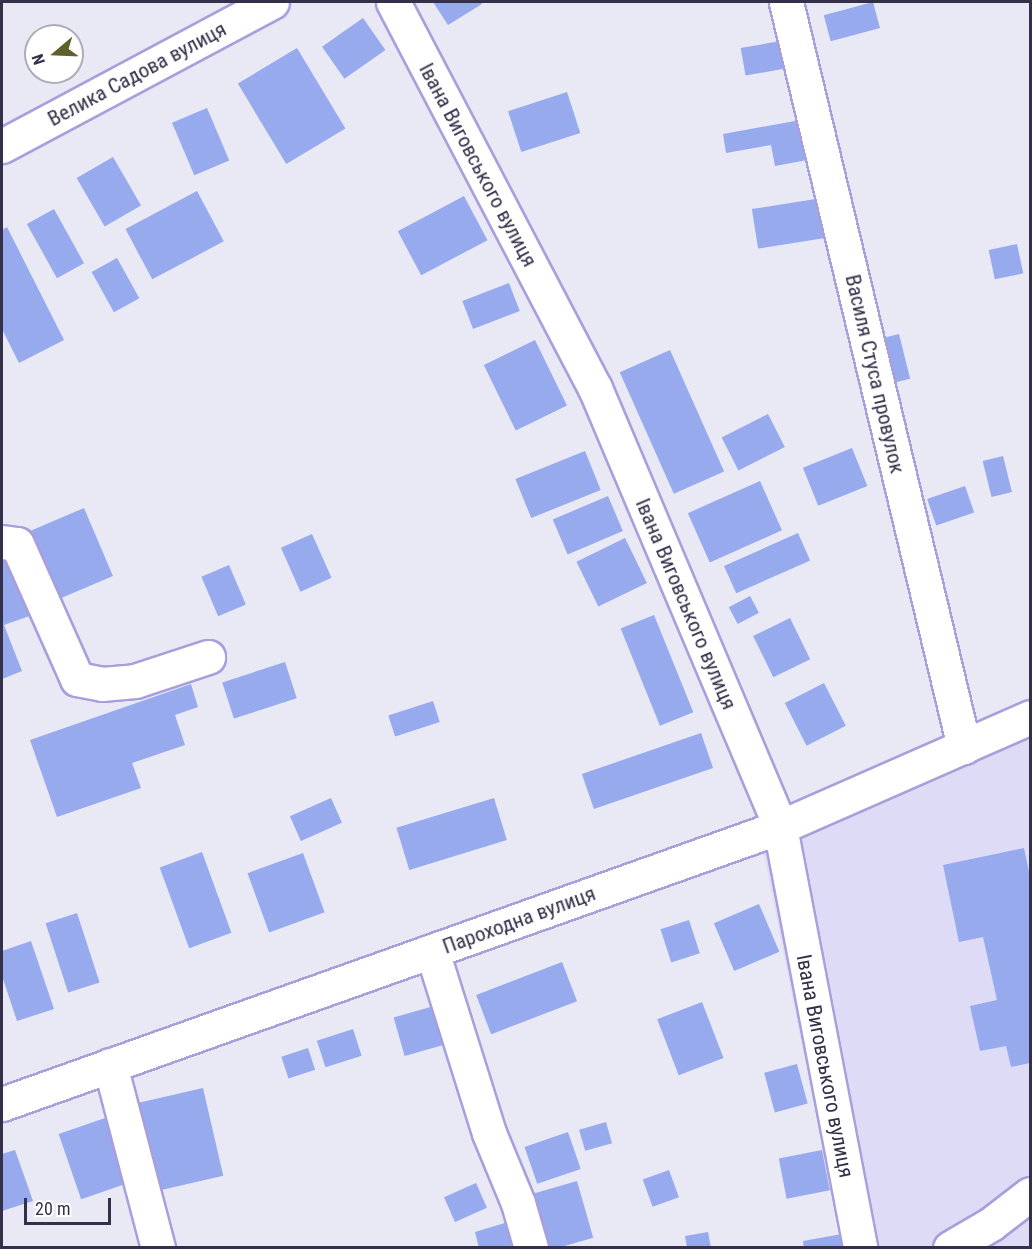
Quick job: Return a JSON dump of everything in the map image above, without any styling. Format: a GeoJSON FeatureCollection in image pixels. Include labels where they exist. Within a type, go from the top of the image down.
{"type":"FeatureCollection","features":[{"type":"Feature","properties":{"kind":"street","name":"Велика Садова вулиця"},"geometry":{"type":"LineString","coordinates":[[2,146],[231,11],[272,2]]}},
{"type":"Feature","properties":{"kind":"street","name":"Івана Виговського вулиця"},"geometry":{"type":"LineString","coordinates":[[393,2],[595,388],[780,827],[860,1248]]}},
{"type":"Feature","properties":{"kind":"street","name":"Василя Стуса провулок"},"geometry":{"type":"LineString","coordinates":[[786,2],[964,747]]}},
{"type":"Feature","properties":{"kind":"street"},"geometry":{"type":"LineString","coordinates":[[2,542],[18,544],[77,679],[102,684],[135,681],[208,657]]}},
{"type":"Feature","properties":{"kind":"street","name":"Пароходна вулиця"},"geometry":{"type":"LineString","coordinates":[[2,1104],[780,827],[1030,717]]}},
{"type":"Feature","properties":{"kind":"street"},"geometry":{"type":"LineString","coordinates":[[432,951],[489,1133],[518,1203],[531,1248]]}},
{"type":"Feature","properties":{"kind":"street"},"geometry":{"type":"LineString","coordinates":[[110,1065],[159,1248]]}},
{"type":"Feature","properties":{"kind":"street"},"geometry":{"type":"LineString","coordinates":[[950,1248],[991,1224],[1030,1194]]}},
{"type":"Feature","properties":{"kind":"shaded area"},"geometry":{"type":"Polygon","coordinates":[[[1030,736],[1030,1247],[842,1247],[764,854],[1030,736]]]}},
{"type":"Feature","properties":{"kind":"building"},"geometry":{"type":"Polygon","coordinates":[[[433,2],[481,2],[482,4],[448,25],[433,2]]]}},
{"type":"Feature","properties":{"kind":"building"},"geometry":{"type":"Polygon","coordinates":[[[873,2],[880,28],[831,41],[824,15],[873,2]]]}},
{"type":"Feature","properties":{"kind":"building"},"geometry":{"type":"Polygon","coordinates":[[[363,18],[385,50],[344,79],[322,47],[363,18]]]}},
{"type":"Feature","properties":{"kind":"building"},"geometry":{"type":"Polygon","coordinates":[[[786,40],[791,68],[746,76],[741,48],[786,40]]]}},
{"type":"Feature","properties":{"kind":"building"},"geometry":{"type":"Polygon","coordinates":[[[297,48],[345,129],[286,164],[238,84],[297,48]]]}},
{"type":"Feature","properties":{"kind":"building"},"geometry":{"type":"Polygon","coordinates":[[[567,92],[580,133],[521,152],[508,111],[567,92]]]}},
{"type":"Feature","properties":{"kind":"building"},"geometry":{"type":"Polygon","coordinates":[[[207,108],[229,160],[194,175],[172,123],[207,108]]]}},
{"type":"Feature","properties":{"kind":"building"},"geometry":{"type":"Polygon","coordinates":[[[806,119],[813,159],[775,166],[771,145],[726,153],[723,134],[806,119]]]}},
{"type":"Feature","properties":{"kind":"building"},"geometry":{"type":"Polygon","coordinates":[[[113,157],[141,205],[105,226],[77,178],[113,157]]]}},
{"type":"Feature","properties":{"kind":"building"},"geometry":{"type":"Polygon","coordinates":[[[197,191],[224,241],[152,279],[125,229],[197,191]]]}},
{"type":"Feature","properties":{"kind":"building"},"geometry":{"type":"Polygon","coordinates":[[[464,196],[487,240],[421,275],[398,231],[464,196]]]}},
{"type":"Feature","properties":{"kind":"building"},"geometry":{"type":"Polygon","coordinates":[[[822,198],[828,238],[758,249],[752,209],[822,198]]]}},
{"type":"Feature","properties":{"kind":"building"},"geometry":{"type":"Polygon","coordinates":[[[54,209],[84,263],[57,278],[27,224],[54,209]]]}},
{"type":"Feature","properties":{"kind":"building"},"geometry":{"type":"Polygon","coordinates":[[[7,227],[64,340],[19,363],[2,329],[2,230],[7,227]]]}},
{"type":"Feature","properties":{"kind":"building"},"geometry":{"type":"Polygon","coordinates":[[[1017,244],[1023,273],[995,279],[989,250],[1017,244]]]}},
{"type":"Feature","properties":{"kind":"building"},"geometry":{"type":"Polygon","coordinates":[[[117,258],[139,298],[114,312],[92,272],[117,258]]]}},
{"type":"Feature","properties":{"kind":"building"},"geometry":{"type":"Polygon","coordinates":[[[509,283],[520,311],[473,329],[462,301],[509,283]]]}},
{"type":"Feature","properties":{"kind":"building"},"geometry":{"type":"Polygon","coordinates":[[[899,334],[910,379],[890,384],[879,339],[899,334]]]}},
{"type":"Feature","properties":{"kind":"building"},"geometry":{"type":"Polygon","coordinates":[[[535,340],[567,406],[516,431],[484,365],[535,340]]]}},
{"type":"Feature","properties":{"kind":"building"},"geometry":{"type":"Polygon","coordinates":[[[670,350],[724,472],[674,494],[620,372],[670,350]]]}},
{"type":"Feature","properties":{"kind":"building"},"geometry":{"type":"Polygon","coordinates":[[[768,414],[785,447],[738,471],[722,438],[768,414]]]}},
{"type":"Feature","properties":{"kind":"building"},"geometry":{"type":"Polygon","coordinates":[[[852,448],[867,486],[818,506],[803,468],[852,448]]]}},
{"type":"Feature","properties":{"kind":"building"},"geometry":{"type":"Polygon","coordinates":[[[585,451],[601,490],[531,518],[515,479],[585,451]]]}},
{"type":"Feature","properties":{"kind":"building"},"geometry":{"type":"Polygon","coordinates":[[[1003,456],[1012,492],[992,497],[983,461],[1003,456]]]}},
{"type":"Feature","properties":{"kind":"building"},"geometry":{"type":"Polygon","coordinates":[[[760,481],[782,530],[710,562],[688,513],[760,481]]]}},
{"type":"Feature","properties":{"kind":"building"},"geometry":{"type":"Polygon","coordinates":[[[965,486],[974,512],[936,525],[927,499],[965,486]]]}},
{"type":"Feature","properties":{"kind":"building"},"geometry":{"type":"Polygon","coordinates":[[[608,496],[623,531],[568,554],[553,519],[608,496]]]}},
{"type":"Feature","properties":{"kind":"building"},"geometry":{"type":"Polygon","coordinates":[[[84,508],[113,576],[60,599],[31,531],[84,508]]]}},
{"type":"Feature","properties":{"kind":"building"},"geometry":{"type":"Polygon","coordinates":[[[798,533],[810,560],[736,593],[724,566],[798,533]]]}},
{"type":"Feature","properties":{"kind":"building"},"geometry":{"type":"Polygon","coordinates":[[[312,534],[332,578],[300,592],[281,548],[312,534]]]}},
{"type":"Feature","properties":{"kind":"building"},"geometry":{"type":"Polygon","coordinates":[[[625,538],[647,583],[598,607],[576,562],[625,538]]]}},
{"type":"Feature","properties":{"kind":"building"},"geometry":{"type":"Polygon","coordinates":[[[9,549],[35,614],[4,625],[22,671],[2,679],[2,552],[9,549]]]}},
{"type":"Feature","properties":{"kind":"building"},"geometry":{"type":"Polygon","coordinates":[[[229,565],[246,605],[218,616],[201,577],[229,565]]]}},
{"type":"Feature","properties":{"kind":"building"},"geometry":{"type":"Polygon","coordinates":[[[750,596],[759,613],[738,624],[729,607],[750,596]]]}},
{"type":"Feature","properties":{"kind":"building"},"geometry":{"type":"Polygon","coordinates":[[[654,615],[693,712],[660,726],[621,628],[654,615]]]}},
{"type":"Feature","properties":{"kind":"building"},"geometry":{"type":"Polygon","coordinates":[[[790,618],[810,659],[773,677],[753,636],[790,618]]]}},
{"type":"Feature","properties":{"kind":"building"},"geometry":{"type":"Polygon","coordinates":[[[285,662],[297,698],[234,719],[222,682],[285,662]]]}},
{"type":"Feature","properties":{"kind":"building"},"geometry":{"type":"Polygon","coordinates":[[[824,683],[846,726],[807,746],[785,703],[824,683]]]}},
{"type":"Feature","properties":{"kind":"building"},"geometry":{"type":"Polygon","coordinates":[[[191,684],[198,707],[175,715],[185,745],[132,763],[141,788],[57,817],[30,740],[191,684]]]}},
{"type":"Feature","properties":{"kind":"building"},"geometry":{"type":"Polygon","coordinates":[[[433,701],[440,722],[395,736],[388,716],[433,701]]]}},
{"type":"Feature","properties":{"kind":"building"},"geometry":{"type":"Polygon","coordinates":[[[701,733],[713,768],[594,809],[582,774],[701,733]]]}},
{"type":"Feature","properties":{"kind":"building"},"geometry":{"type":"Polygon","coordinates":[[[331,798],[342,823],[301,841],[290,816],[331,798]]]}},
{"type":"Feature","properties":{"kind":"building"},"geometry":{"type":"Polygon","coordinates":[[[494,798],[507,840],[409,870],[396,828],[494,798]]]}},
{"type":"Feature","properties":{"kind":"building"},"geometry":{"type":"Polygon","coordinates":[[[1024,848],[1030,877],[1030,1063],[1011,1067],[1006,1046],[980,1051],[970,1006],[997,1000],[983,937],[959,942],[943,865],[1024,848]]]}},
{"type":"Feature","properties":{"kind":"building"},"geometry":{"type":"Polygon","coordinates":[[[202,852],[231,933],[189,948],[160,867],[202,852]]]}},
{"type":"Feature","properties":{"kind":"building"},"geometry":{"type":"Polygon","coordinates":[[[303,853],[325,912],[269,932],[248,873],[303,853]]]}},
{"type":"Feature","properties":{"kind":"building"},"geometry":{"type":"Polygon","coordinates":[[[759,904],[779,952],[734,971],[714,923],[759,904]]]}},
{"type":"Feature","properties":{"kind":"building"},"geometry":{"type":"Polygon","coordinates":[[[77,913],[100,982],[68,993],[46,923],[77,913]]]}},
{"type":"Feature","properties":{"kind":"building"},"geometry":{"type":"Polygon","coordinates":[[[689,920],[700,953],[671,963],[660,929],[689,920]]]}},
{"type":"Feature","properties":{"kind":"building"},"geometry":{"type":"Polygon","coordinates":[[[31,941],[54,1009],[17,1021],[2,976],[2,951],[31,941]]]}},
{"type":"Feature","properties":{"kind":"building"},"geometry":{"type":"Polygon","coordinates":[[[562,962],[577,1001],[491,1034],[476,995],[562,962]]]}},
{"type":"Feature","properties":{"kind":"building"},"geometry":{"type":"Polygon","coordinates":[[[702,1002],[724,1058],[679,1075],[657,1019],[702,1002]]]}},
{"type":"Feature","properties":{"kind":"building"},"geometry":{"type":"Polygon","coordinates":[[[434,1006],[445,1044],[405,1056],[394,1018],[434,1006]]]}},
{"type":"Feature","properties":{"kind":"building"},"geometry":{"type":"Polygon","coordinates":[[[353,1029],[362,1056],[326,1067],[317,1041],[353,1029]]]}},
{"type":"Feature","properties":{"kind":"building"},"geometry":{"type":"Polygon","coordinates":[[[308,1048],[315,1070],[288,1079],[281,1057],[308,1048]]]}},
{"type":"Feature","properties":{"kind":"building"},"geometry":{"type":"Polygon","coordinates":[[[797,1064],[808,1104],[775,1112],[764,1073],[797,1064]]]}},
{"type":"Feature","properties":{"kind":"building"},"geometry":{"type":"Polygon","coordinates":[[[203,1088],[223,1176],[157,1191],[137,1103],[203,1088]]]}},
{"type":"Feature","properties":{"kind":"building"},"geometry":{"type":"Polygon","coordinates":[[[105,1118],[127,1183],[81,1199],[59,1134],[105,1118]]]}},
{"type":"Feature","properties":{"kind":"building"},"geometry":{"type":"Polygon","coordinates":[[[606,1122],[612,1143],[585,1151],[579,1130],[606,1122]]]}},
{"type":"Feature","properties":{"kind":"building"},"geometry":{"type":"Polygon","coordinates":[[[568,1132],[581,1169],[537,1184],[525,1147],[568,1132]]]}},
{"type":"Feature","properties":{"kind":"building"},"geometry":{"type":"Polygon","coordinates":[[[15,1150],[33,1201],[2,1211],[2,1154],[15,1150]]]}},
{"type":"Feature","properties":{"kind":"building"},"geometry":{"type":"Polygon","coordinates":[[[822,1150],[830,1190],[787,1199],[779,1158],[822,1150]]]}},
{"type":"Feature","properties":{"kind":"building"},"geometry":{"type":"Polygon","coordinates":[[[669,1170],[679,1197],[653,1207],[643,1180],[669,1170]]]}},
{"type":"Feature","properties":{"kind":"building"},"geometry":{"type":"Polygon","coordinates":[[[577,1181],[593,1238],[550,1248],[535,1193],[577,1181]]]}},
{"type":"Feature","properties":{"kind":"building"},"geometry":{"type":"Polygon","coordinates":[[[476,1183],[487,1208],[455,1222],[444,1197],[476,1183]]]}},
{"type":"Feature","properties":{"kind":"building"},"geometry":{"type":"Polygon","coordinates":[[[508,1222],[515,1248],[479,1248],[475,1232],[508,1222]]]}},
{"type":"Feature","properties":{"kind":"building"},"geometry":{"type":"Polygon","coordinates":[[[708,1232],[711,1248],[687,1248],[685,1236],[708,1232]]]}},
{"type":"Feature","properties":{"kind":"building"},"geometry":{"type":"Polygon","coordinates":[[[842,1234],[844,1248],[804,1248],[803,1241],[842,1234]]]}}]}
